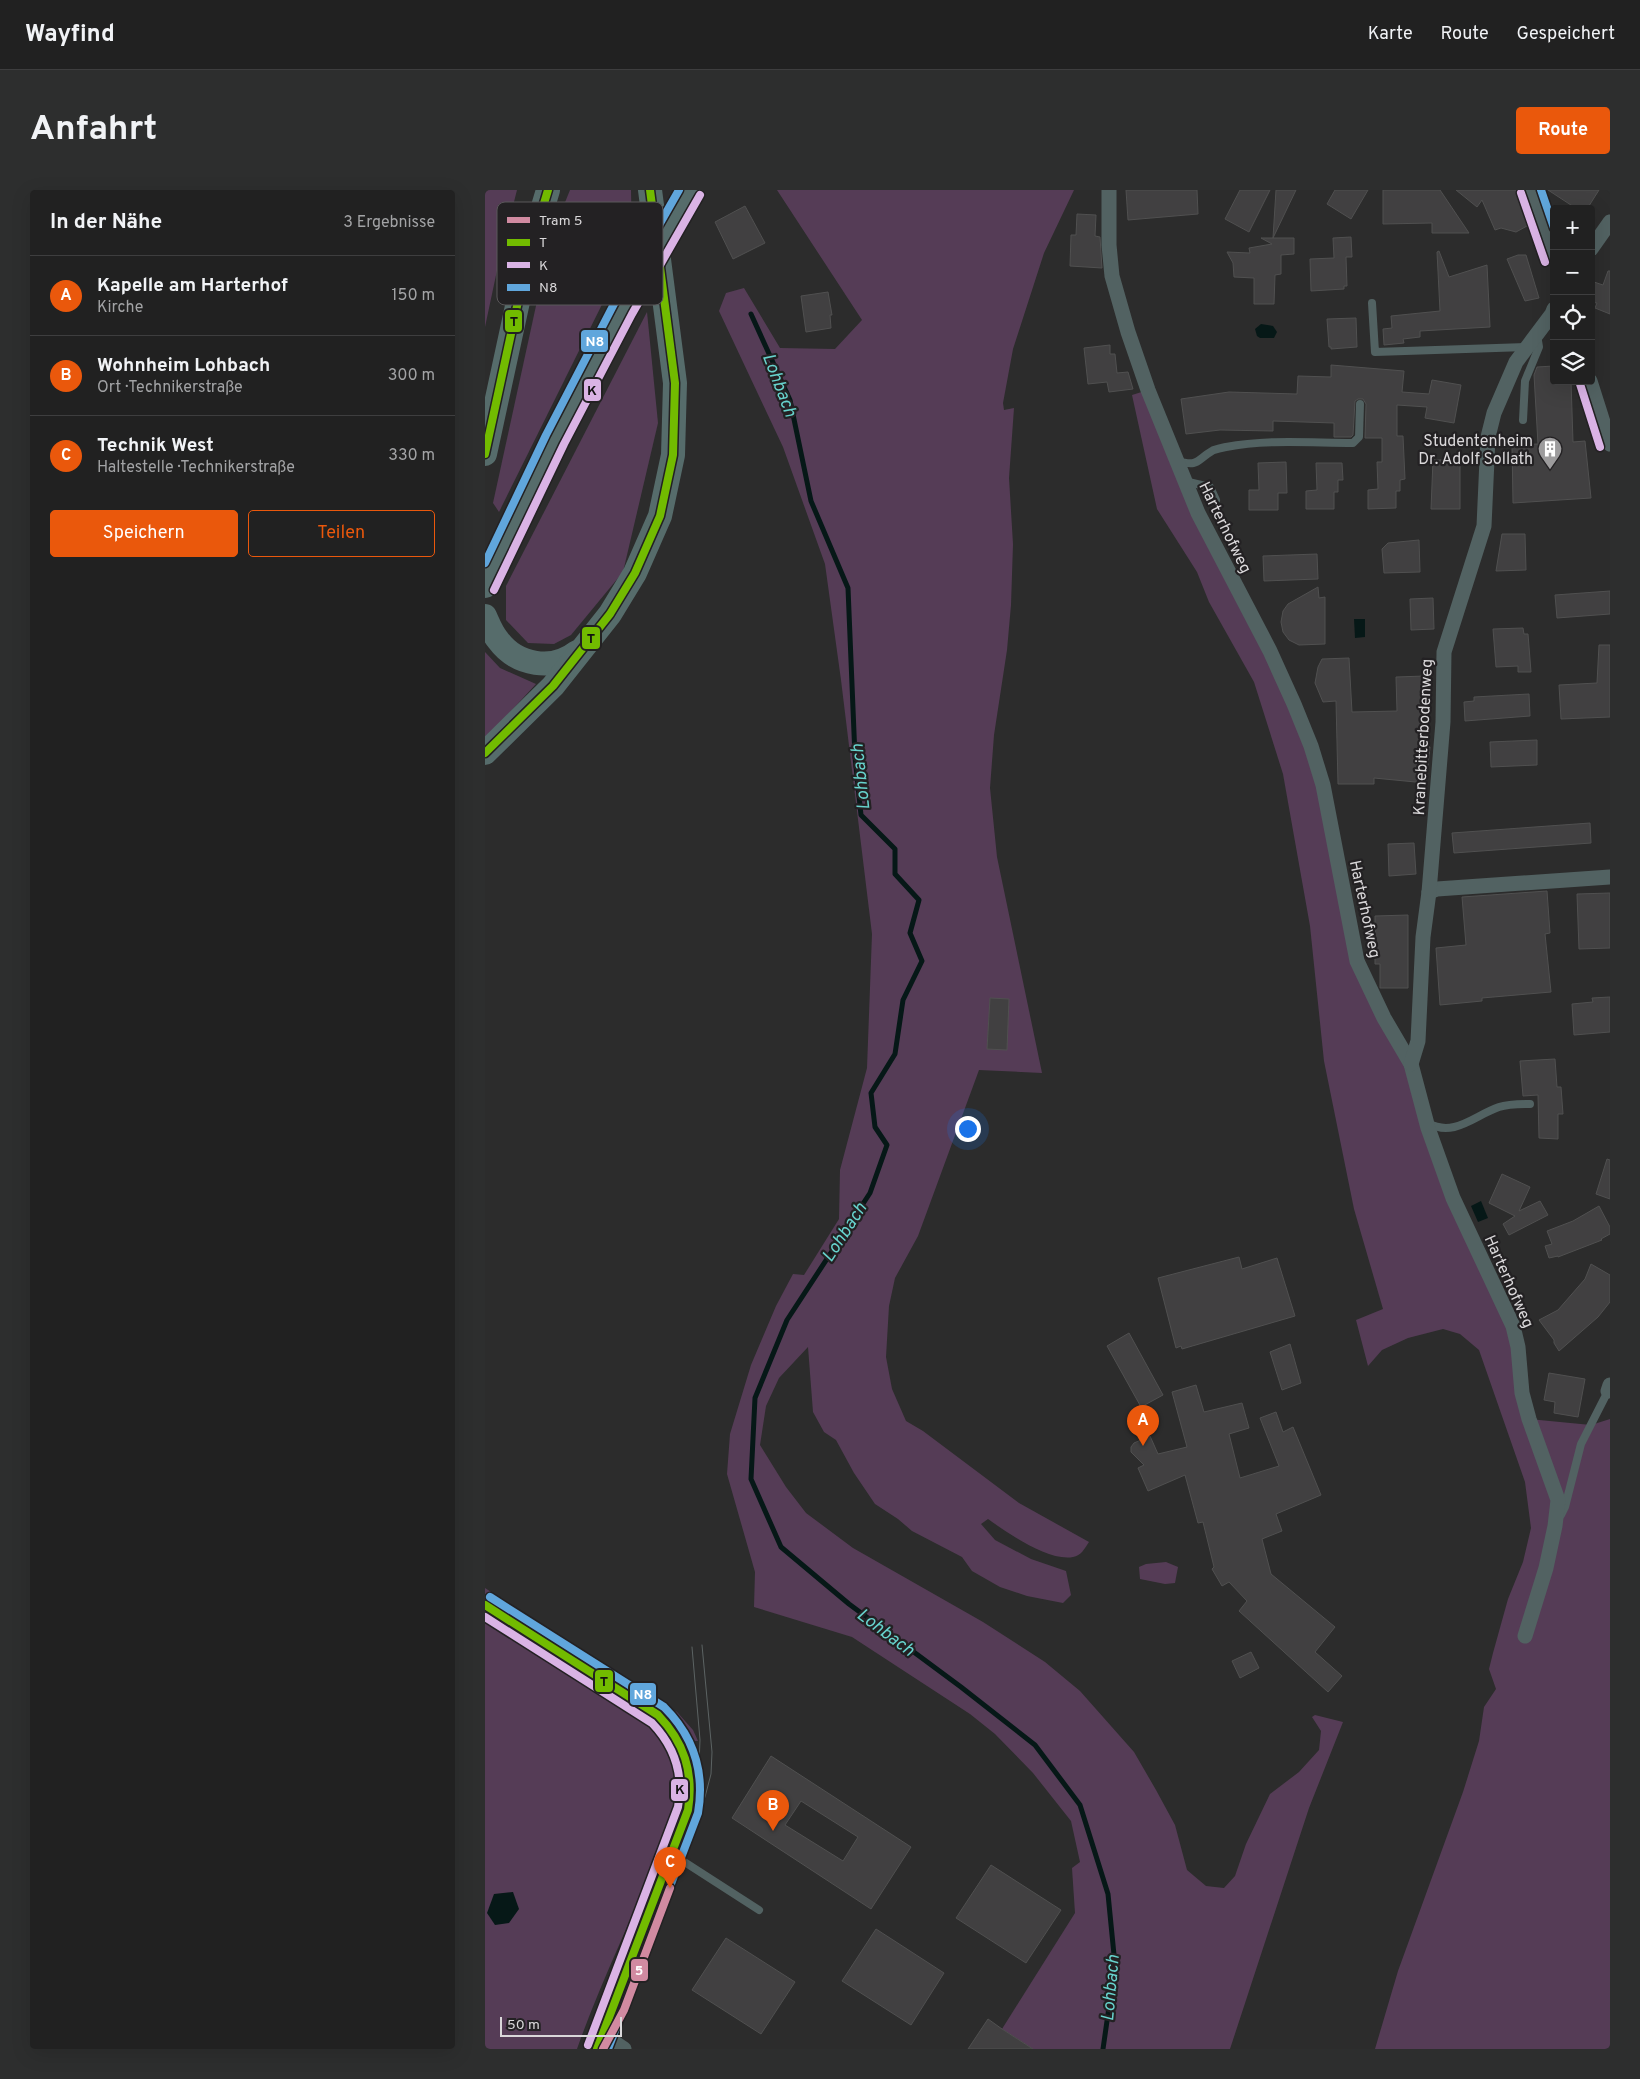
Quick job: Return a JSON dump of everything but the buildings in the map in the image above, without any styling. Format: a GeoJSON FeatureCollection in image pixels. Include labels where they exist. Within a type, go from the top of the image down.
{"type":"FeatureCollection","features":[{"type":"Feature","properties":{"kind":"main road"},"geometry":{"type":"LineString","coordinates":[[544,202],[548,190]]}},
{"type":"Feature","properties":{"kind":"main road"},"geometry":{"type":"LineString","coordinates":[[663,239],[691,190]]}},
{"type":"Feature","properties":{"kind":"main road"},"geometry":{"type":"LineString","coordinates":[[485,753],[553,686],[585,646],[624,592],[645,552],[663,502],[673,455],[676,403],[674,362],[663,283]]}},
{"type":"Feature","properties":{"kind":"main road"},"geometry":{"type":"LineString","coordinates":[[485,454],[517,305]]}},
{"type":"Feature","properties":{"kind":"main road"},"geometry":{"type":"LineString","coordinates":[[485,586],[555,440],[625,305]]}},
{"type":"Feature","properties":{"kind":"main road"},"geometry":{"type":"LineString","coordinates":[[485,616],[491,632],[502,646],[509,652],[530,662],[547,664],[563,661],[585,646]]}},
{"type":"Feature","properties":{"kind":"street","name":"Harterhofweg"},"geometry":{"type":"LineString","coordinates":[[1109,190],[1109,245],[1112,276],[1128,332],[1175,460],[1197,513],[1274,660],[1311,746],[1323,785],[1357,961],[1384,1018],[1411,1064],[1427,1122],[1453,1198],[1513,1326],[1529,1419],[1558,1500],[1555,1526],[1546,1568],[1525,1636]]}},
{"type":"Feature","properties":{"kind":"street"},"geometry":{"type":"LineString","coordinates":[[1530,190],[1551,250]]}},
{"type":"Feature","properties":{"kind":"street"},"geometry":{"type":"LineString","coordinates":[[1595,243],[1610,222]]}},
{"type":"Feature","properties":{"kind":"street","name":"Kranebitterbodenweg"},"geometry":{"type":"LineString","coordinates":[[1411,1064],[1418,1041],[1423,937],[1429,892],[1443,722],[1444,652],[1484,526],[1488,437],[1494,413],[1516,362],[1550,317]]}},
{"type":"Feature","properties":{"kind":"street"},"geometry":{"type":"LineString","coordinates":[[1592,385],[1610,444]]}},
{"type":"Feature","properties":{"kind":"street"},"geometry":{"type":"LineString","coordinates":[[1429,892],[1437,889],[1610,877]]}},
{"type":"Feature","properties":{"kind":"street"},"geometry":{"type":"LineString","coordinates":[[485,1605],[649,1709],[671,1728],[682,1746],[688,1763],[691,1791],[688,1810],[600,2041],[624,2049]]}},
{"type":"Feature","properties":{"kind":"lane"},"geometry":{"type":"LineString","coordinates":[[1372,303],[1375,352],[1527,347]]}},
{"type":"Feature","properties":{"kind":"lane"},"geometry":{"type":"LineString","coordinates":[[1523,420],[1525,381],[1539,347],[1537,333]]}},
{"type":"Feature","properties":{"kind":"lane"},"geometry":{"type":"LineString","coordinates":[[1175,460],[1185,463],[1199,462],[1212,451],[1228,447],[1287,442],[1353,443],[1359,437],[1360,404]]}},
{"type":"Feature","properties":{"kind":"lane"},"geometry":{"type":"LineString","coordinates":[[1184,481],[1210,487],[1217,500]]}},
{"type":"Feature","properties":{"kind":"lane"},"geometry":{"type":"LineString","coordinates":[[1427,1122],[1434,1126],[1450,1128],[1464,1124],[1499,1107],[1530,1104]]}},
{"type":"Feature","properties":{"kind":"lane"},"geometry":{"type":"LineString","coordinates":[[1555,1526],[1565,1507],[1581,1444],[1609,1388]]}},
{"type":"Feature","properties":{"kind":"lane"},"geometry":{"type":"LineString","coordinates":[[671,1853],[759,1910]]}},
{"type":"Feature","properties":{"kind":"shaded area"},"geometry":{"type":"Polygon","coordinates":[[[485,190],[517,190],[514,202],[497,202],[497,270],[485,327],[485,190]]]}},
{"type":"Feature","properties":{"kind":"shaded area"},"geometry":{"type":"Polygon","coordinates":[[[570,190],[631,190],[631,202],[565,202],[570,190]]]}},
{"type":"Feature","properties":{"kind":"shaded area"},"geometry":{"type":"Polygon","coordinates":[[[777,190],[1074,190],[1044,253],[1013,349],[1003,403],[1004,410],[1014,408],[1009,478],[1013,544],[1011,605],[1007,650],[994,735],[990,788],[997,857],[1042,1073],[979,1070],[918,1236],[895,1278],[889,1306],[886,1357],[892,1389],[906,1421],[923,1431],[1019,1503],[1089,1542],[1078,1555],[1063,1557],[1040,1551],[1028,1545],[988,1519],[981,1524],[995,1540],[1031,1559],[1066,1571],[1071,1595],[1063,1603],[1027,1596],[1000,1587],[972,1571],[962,1557],[912,1531],[875,1504],[854,1473],[836,1440],[824,1432],[813,1412],[808,1347],[779,1378],[766,1406],[760,1445],[786,1487],[806,1513],[853,1548],[983,1622],[1045,1662],[1080,1691],[1134,1752],[1175,1825],[1187,1870],[1206,1886],[1224,1888],[1235,1876],[1246,1844],[1270,1794],[1299,1772],[1319,1750],[1321,1731],[1312,1717],[1315,1715],[1343,1722],[1309,1808],[1230,2049],[1033,2049],[1002,2029],[1075,1913],[1072,1868],[1080,1862],[1071,1821],[1033,1773],[995,1734],[970,1714],[852,1637],[754,1607],[755,1572],[727,1474],[730,1434],[751,1365],[776,1306],[793,1274],[804,1275],[839,1219],[840,1170],[867,1068],[872,934],[825,564],[783,447],[719,311],[726,293],[744,288],[780,348],[835,349],[862,320],[777,190]]]}},
{"type":"Feature","properties":{"kind":"shaded area"},"geometry":{"type":"Polygon","coordinates":[[[536,305],[602,305],[499,512],[493,503],[536,305]]]}},
{"type":"Feature","properties":{"kind":"shaded area"},"geometry":{"type":"Polygon","coordinates":[[[647,312],[658,423],[623,572],[571,635],[554,644],[528,643],[506,620],[506,586],[647,312]]]}},
{"type":"Feature","properties":{"kind":"shaded area"},"geometry":{"type":"Polygon","coordinates":[[[1261,324],[1273,326],[1277,332],[1274,338],[1260,338],[1257,336],[1255,329],[1261,324]]]}},
{"type":"Feature","properties":{"kind":"shaded area"},"geometry":{"type":"Polygon","coordinates":[[[1148,390],[1311,746],[1357,961],[1411,1064],[1428,1128],[1513,1326],[1529,1419],[1591,1425],[1610,1419],[1610,2049],[1375,2049],[1398,1971],[1463,1792],[1479,1741],[1484,1707],[1496,1689],[1489,1669],[1508,1599],[1523,1562],[1531,1528],[1525,1482],[1479,1350],[1460,1334],[1443,1329],[1408,1338],[1382,1350],[1368,1366],[1356,1320],[1383,1309],[1354,1209],[1324,1061],[1310,926],[1283,774],[1254,682],[1209,602],[1197,572],[1157,509],[1132,395],[1148,390]]]}},
{"type":"Feature","properties":{"kind":"shaded area"},"geometry":{"type":"Polygon","coordinates":[[[1354,619],[1365,619],[1365,637],[1355,638],[1354,619]]]}},
{"type":"Feature","properties":{"kind":"shaded area"},"geometry":{"type":"Polygon","coordinates":[[[485,652],[500,668],[536,684],[485,739],[485,652]]]}},
{"type":"Feature","properties":{"kind":"shaded area"},"geometry":{"type":"Polygon","coordinates":[[[1481,1201],[1488,1218],[1478,1222],[1471,1206],[1481,1201]]]}},
{"type":"Feature","properties":{"kind":"shaded area"},"geometry":{"type":"Polygon","coordinates":[[[1166,1562],[1178,1567],[1175,1583],[1165,1584],[1140,1579],[1139,1567],[1146,1564],[1166,1562]]]}},
{"type":"Feature","properties":{"kind":"shaded area"},"geometry":{"type":"Polygon","coordinates":[[[485,1588],[677,1712],[693,1730],[698,1741],[692,1741],[679,1721],[666,1709],[485,1594],[485,1588]]]}},
{"type":"Feature","properties":{"kind":"shaded area"},"geometry":{"type":"Polygon","coordinates":[[[485,1619],[649,1724],[668,1748],[675,1770],[675,1798],[667,1827],[577,2049],[485,2049],[485,1619]]]}},
{"type":"Feature","properties":{"kind":"shaded area"},"geometry":{"type":"Polygon","coordinates":[[[513,1892],[519,1909],[509,1923],[495,1925],[487,1913],[494,1894],[513,1892]]]}},
{"type":"Feature","properties":{"kind":"waterway","name":"Lohbach"},"geometry":{"type":"LineString","coordinates":[[751,314],[790,400],[811,501],[848,588],[855,757],[861,815],[895,849],[895,874],[919,900],[910,933],[922,961],[903,1000],[895,1054],[871,1093],[875,1127],[887,1145],[870,1193],[787,1320],[755,1398],[751,1479],[781,1547],[849,1604],[961,1687],[1035,1745],[1080,1805],[1108,1894],[1115,1965],[1103,2049]]}},
{"type":"Feature","properties":{"kind":"tram line"},"geometry":{"type":"LineString","coordinates":[[670,1888],[705,1797],[711,1774],[712,1752],[702,1645]]}},
{"type":"Feature","properties":{"kind":"tram line"},"geometry":{"type":"LineString","coordinates":[[614,1990],[693,1786],[699,1764],[700,1740],[692,1647]]}},
{"type":"Feature","properties":{"kind":"tram line","name":"5"},"geometry":{"type":"LineString","coordinates":[[603,2049],[624,2010],[670,1888]]}},
{"type":"Feature","properties":{"kind":"transit line","name":"T"},"geometry":{"type":"LineString","coordinates":[[544,202],[548,190]]}},
{"type":"Feature","properties":{"kind":"transit line","name":"T"},"geometry":{"type":"LineString","coordinates":[[650,190],[652,202]]}},
{"type":"Feature","properties":{"kind":"transit line","name":"N8"},"geometry":{"type":"LineString","coordinates":[[663,218],[679,190]]}},
{"type":"Feature","properties":{"kind":"transit line","name":"N8"},"geometry":{"type":"LineString","coordinates":[[1541,190],[1550,216]]}},
{"type":"Feature","properties":{"kind":"transit line","name":"K"},"geometry":{"type":"LineString","coordinates":[[1521,193],[1545,262]]}},
{"type":"Feature","properties":{"kind":"transit line","name":"K"},"geometry":{"type":"LineString","coordinates":[[663,260],[700,195]]}},
{"type":"Feature","properties":{"kind":"transit line","name":"T"},"geometry":{"type":"LineString","coordinates":[[485,753],[553,686],[610,614],[635,573],[660,516],[673,455],[675,383],[663,290]]}},
{"type":"Feature","properties":{"kind":"transit line","name":"T"},"geometry":{"type":"LineString","coordinates":[[485,454],[517,305]]}},
{"type":"Feature","properties":{"kind":"transit line","name":"N8"},"geometry":{"type":"LineString","coordinates":[[485,563],[546,435],[613,305]]}},
{"type":"Feature","properties":{"kind":"transit line","name":"K"},"geometry":{"type":"LineString","coordinates":[[494,590],[564,444],[637,305]]}},
{"type":"Feature","properties":{"kind":"transit line","name":"K"},"geometry":{"type":"LineString","coordinates":[[1580,385],[1600,447]]}},
{"type":"Feature","properties":{"kind":"transit line","name":"N8"},"geometry":{"type":"LineString","coordinates":[[490,1597],[664,1707],[683,1730],[695,1756],[700,1783],[698,1813],[608,2049]]}},
{"type":"Feature","properties":{"kind":"transit line","name":"T"},"geometry":{"type":"LineString","coordinates":[[485,1605],[658,1715],[675,1736],[685,1758],[689,1783],[688,1810],[597,2049]]}},
{"type":"Feature","properties":{"kind":"transit line","name":"K"},"geometry":{"type":"LineString","coordinates":[[485,1617],[652,1723],[667,1742],[676,1762],[680,1783],[678,1807],[588,2045]]}},
{"type":"Feature","properties":{"kind":"place","name":"Studentenheim Dr. Adolf Sollath"},"geometry":{"type":"Point","coordinates":[1550,470]}},
{"type":"Feature","properties":{"kind":"place","name":"Kapelle am Harterhof"},"geometry":{"type":"Point","coordinates":[1143,1446]}},
{"type":"Feature","properties":{"kind":"place","name":"Wohnheim Lohbach"},"geometry":{"type":"Point","coordinates":[773,1831]}},
{"type":"Feature","properties":{"kind":"place","name":"Technik West"},"geometry":{"type":"Point","coordinates":[670,1888]}}]}
